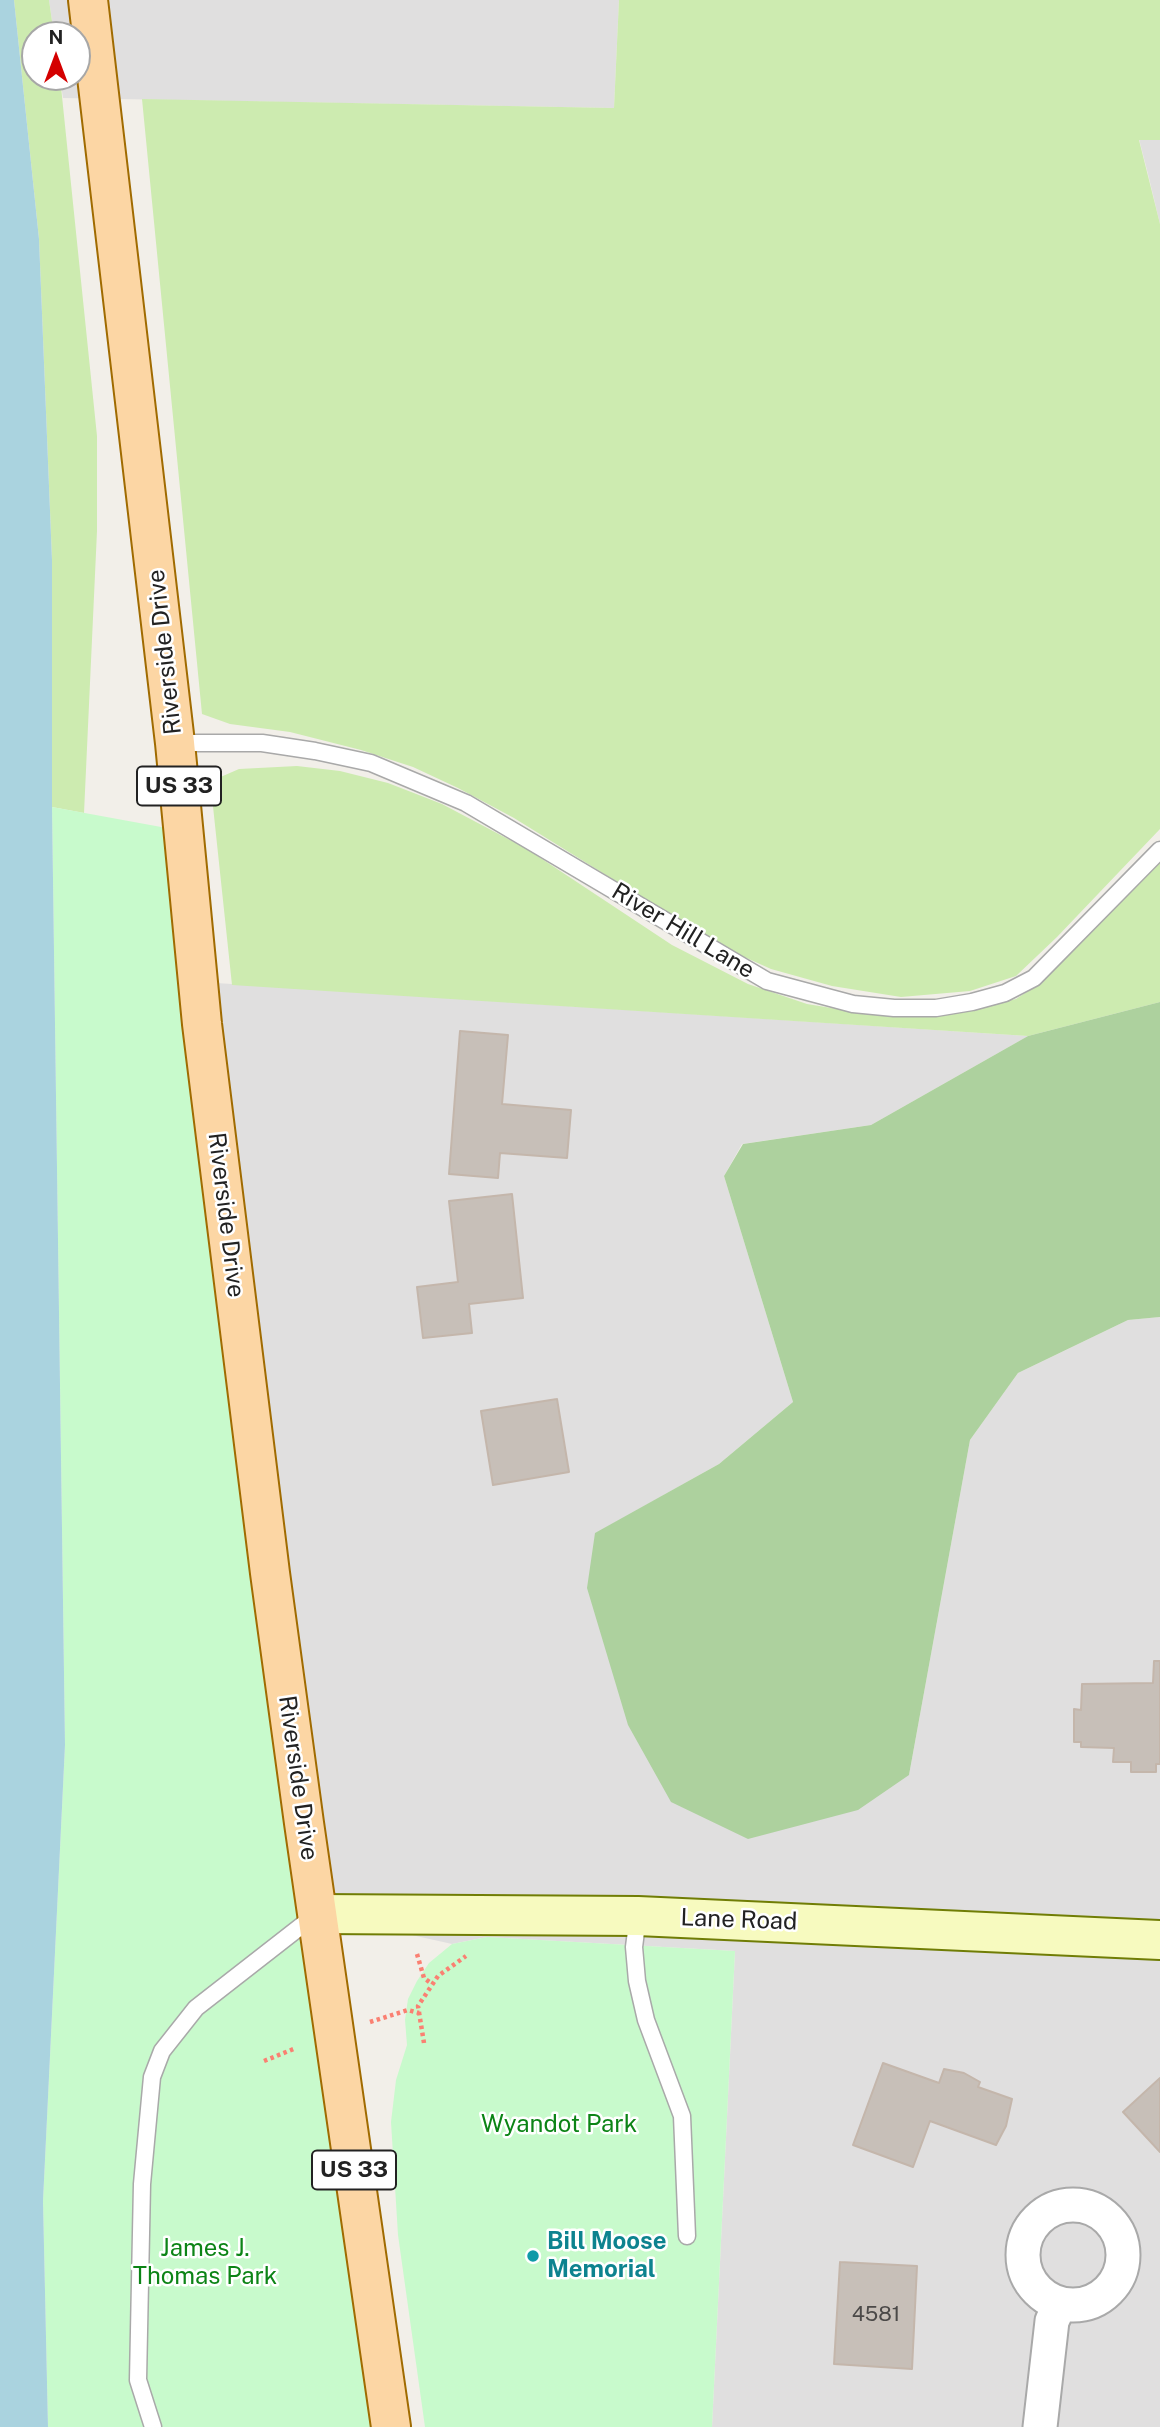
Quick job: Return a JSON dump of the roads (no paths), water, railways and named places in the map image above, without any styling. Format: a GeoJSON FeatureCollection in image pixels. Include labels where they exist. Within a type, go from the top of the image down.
{"type":"FeatureCollection","features":[{"type":"Feature","properties":{"kind":"main road","name":"Riverside Drive"},"geometry":{"type":"LineString","coordinates":[[88,0],[175,743],[205,1051],[270,1573],[391,2427]]}},
{"type":"Feature","properties":{"kind":"street","name":"Lane Road"},"geometry":{"type":"LineString","coordinates":[[318,1914],[638,1916],[1160,1940]]}},
{"type":"Feature","properties":{"kind":"street"},"geometry":{"type":"LineString","coordinates":[[1040,2427],[1052,2320],[1060,2304]]}},
{"type":"Feature","properties":{"kind":"lane","name":"River Hill Lane"},"geometry":{"type":"LineString","coordinates":[[175,743],[262,743],[371,763],[466,803],[767,981],[853,1004],[936,1008],[1005,993],[1034,978],[1160,850]]}},
{"type":"Feature","properties":{"kind":"lane"},"geometry":{"type":"LineString","coordinates":[[153,2427],[138,2380],[142,2184],[152,2077],[162,2051],[196,2008],[318,1914]]}},
{"type":"Feature","properties":{"kind":"lane"},"geometry":{"type":"LineString","coordinates":[[638,1916],[634,1947],[637,1981],[646,2020],[682,2116],[687,2236]]}},
{"type":"Feature","properties":{"kind":"water"},"geometry":{"type":"Polygon","coordinates":[[[0,0],[14,0],[21,91],[24,91],[39,239],[52,560],[52,807],[65,1745],[43,2201],[48,2427],[0,2427],[0,0]]]}},
{"type":"Feature","properties":{"kind":"place","name":"Bill Moose Memorial"},"geometry":{"type":"Point","coordinates":[533,2256]}},
{"type":"Feature","properties":{"kind":"park label","name":"Wyandot Park"},"geometry":{"type":"Point","coordinates":[559,2125]}},
{"type":"Feature","properties":{"kind":"park label","name":"James J. Thomas Park"},"geometry":{"type":"Point","coordinates":[205,2263]}}]}
